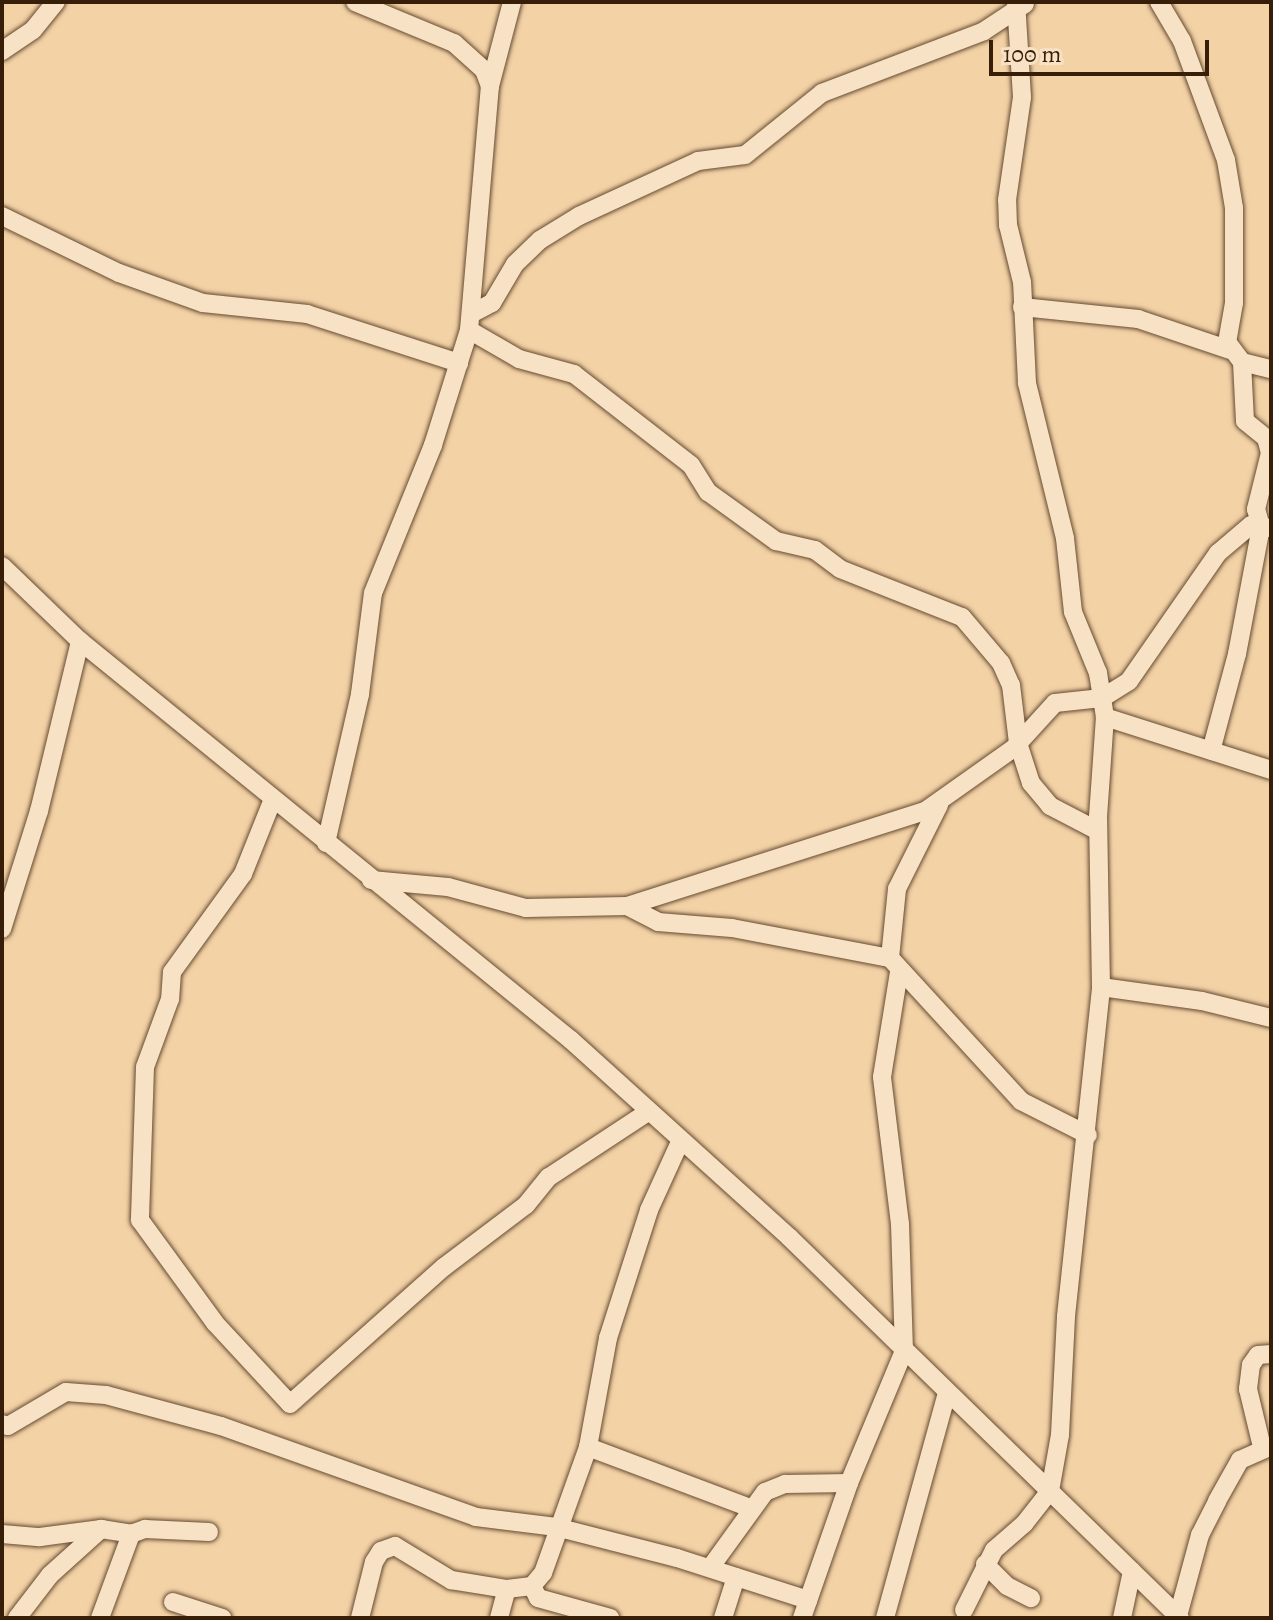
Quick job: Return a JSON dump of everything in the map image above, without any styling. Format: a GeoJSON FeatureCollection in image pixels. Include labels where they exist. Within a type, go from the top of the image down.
{"type":"FeatureCollection","features":[{"type":"Feature","properties":{"kind":"street"},"geometry":{"type":"LineString","coordinates":[[2,51],[33,30],[56,2]]}},
{"type":"Feature","properties":{"kind":"street"},"geometry":{"type":"LineString","coordinates":[[355,2],[454,43],[484,70],[490,86]]}},
{"type":"Feature","properties":{"kind":"street"},"geometry":{"type":"LineString","coordinates":[[326,843],[360,694],[373,593],[417,490],[470,322],[490,86],[512,2]]}},
{"type":"Feature","properties":{"kind":"street"},"geometry":{"type":"LineString","coordinates":[[1159,2],[1203,92],[1232,188],[1236,356],[1245,421],[1266,438],[1270,453],[1256,509],[1266,528],[1211,751]]}},
{"type":"Feature","properties":{"kind":"street"},"geometry":{"type":"LineString","coordinates":[[470,322],[492,303],[515,264],[540,240],[579,216],[698,161],[745,155],[822,93],[970,37],[1020,4]]}},
{"type":"Feature","properties":{"kind":"street"},"geometry":{"type":"LineString","coordinates":[[964,1610],[985,1564],[1050,1491],[1060,1435],[1066,1316],[1088,1135],[1101,987],[1098,831],[1105,717],[1098,673],[1073,612],[1065,538],[1027,383],[1022,307],[1007,200],[1022,97],[1020,4]]}},
{"type":"Feature","properties":{"kind":"street"},"geometry":{"type":"LineString","coordinates":[[2,216],[119,273],[203,303],[307,314],[459,363]]}},
{"type":"Feature","properties":{"kind":"street"},"geometry":{"type":"LineString","coordinates":[[1022,307],[1138,319],[1271,369]]}},
{"type":"Feature","properties":{"kind":"street"},"geometry":{"type":"LineString","coordinates":[[470,322],[519,359],[574,374],[691,465],[708,492],[776,541],[815,550],[840,569],[944,605],[962,617],[1001,663],[1011,685],[1018,743],[1031,783],[1050,806],[1098,831]]}},
{"type":"Feature","properties":{"kind":"street"},"geometry":{"type":"LineString","coordinates":[[371,880],[448,887],[526,908],[627,906],[769,865],[827,839],[925,811],[1018,743],[1055,703],[1102,698],[1129,681],[1218,553],[1237,534],[1266,528]]}},
{"type":"Feature","properties":{"kind":"street"},"geometry":{"type":"LineString","coordinates":[[2,566],[80,641],[571,1040],[680,1142],[789,1237],[1179,1617]]}},
{"type":"Feature","properties":{"kind":"street"},"geometry":{"type":"LineString","coordinates":[[2,929],[39,811],[80,641]]}},
{"type":"Feature","properties":{"kind":"street"},"geometry":{"type":"LineString","coordinates":[[1105,717],[1271,770]]}},
{"type":"Feature","properties":{"kind":"street"},"geometry":{"type":"LineString","coordinates":[[273,799],[243,874],[172,972],[170,999],[145,1067],[140,1220],[215,1323],[290,1404],[444,1267],[526,1205],[549,1177],[648,1112]]}},
{"type":"Feature","properties":{"kind":"street"},"geometry":{"type":"LineString","coordinates":[[2,1424],[8,1426],[66,1392],[106,1395],[221,1426],[476,1517],[556,1527],[710,1568],[805,1609],[849,1483],[904,1351],[900,1224],[882,1077],[895,965],[897,889],[911,853],[943,800]]}},
{"type":"Feature","properties":{"kind":"street"},"geometry":{"type":"LineString","coordinates":[[627,906],[658,922],[732,928],[895,965],[963,1031],[996,1077],[1021,1101],[1088,1135]]}},
{"type":"Feature","properties":{"kind":"street"},"geometry":{"type":"LineString","coordinates":[[1101,987],[1202,1001],[1271,1018]]}},
{"type":"Feature","properties":{"kind":"street"},"geometry":{"type":"LineString","coordinates":[[360,1618],[374,1562],[381,1551],[395,1546],[451,1580],[507,1589],[532,1586],[543,1573],[556,1527],[588,1447],[608,1338],[649,1210],[680,1142]]}},
{"type":"Feature","properties":{"kind":"street"},"geometry":{"type":"LineString","coordinates":[[1179,1617],[1200,1535],[1217,1501],[1240,1460],[1266,1447],[1248,1389],[1251,1365],[1258,1355],[1271,1354]]}},
{"type":"Feature","properties":{"kind":"street"},"geometry":{"type":"LineString","coordinates":[[885,1618],[947,1393]]}},
{"type":"Feature","properties":{"kind":"street"},"geometry":{"type":"LineString","coordinates":[[588,1447],[750,1508]]}},
{"type":"Feature","properties":{"kind":"street"},"geometry":{"type":"LineString","coordinates":[[710,1568],[750,1508],[765,1492],[785,1484],[849,1483]]}},
{"type":"Feature","properties":{"kind":"street"},"geometry":{"type":"LineString","coordinates":[[17,1618],[50,1575],[101,1529]]}},
{"type":"Feature","properties":{"kind":"street"},"geometry":{"type":"LineString","coordinates":[[2,1534],[40,1537],[101,1529],[131,1534],[145,1529],[209,1532]]}},
{"type":"Feature","properties":{"kind":"street"},"geometry":{"type":"LineString","coordinates":[[100,1618],[131,1534]]}},
{"type":"Feature","properties":{"kind":"street"},"geometry":{"type":"LineString","coordinates":[[985,1564],[1007,1586],[1031,1598]]}},
{"type":"Feature","properties":{"kind":"street"},"geometry":{"type":"LineString","coordinates":[[1122,1618],[1132,1571]]}},
{"type":"Feature","properties":{"kind":"street"},"geometry":{"type":"LineString","coordinates":[[723,1618],[736,1577]]}},
{"type":"Feature","properties":{"kind":"street"},"geometry":{"type":"LineString","coordinates":[[532,1586],[538,1598],[610,1618]]}},
{"type":"Feature","properties":{"kind":"street"},"geometry":{"type":"LineString","coordinates":[[499,1618],[507,1589]]}},
{"type":"Feature","properties":{"kind":"street"},"geometry":{"type":"LineString","coordinates":[[173,1602],[222,1618]]}}]}
